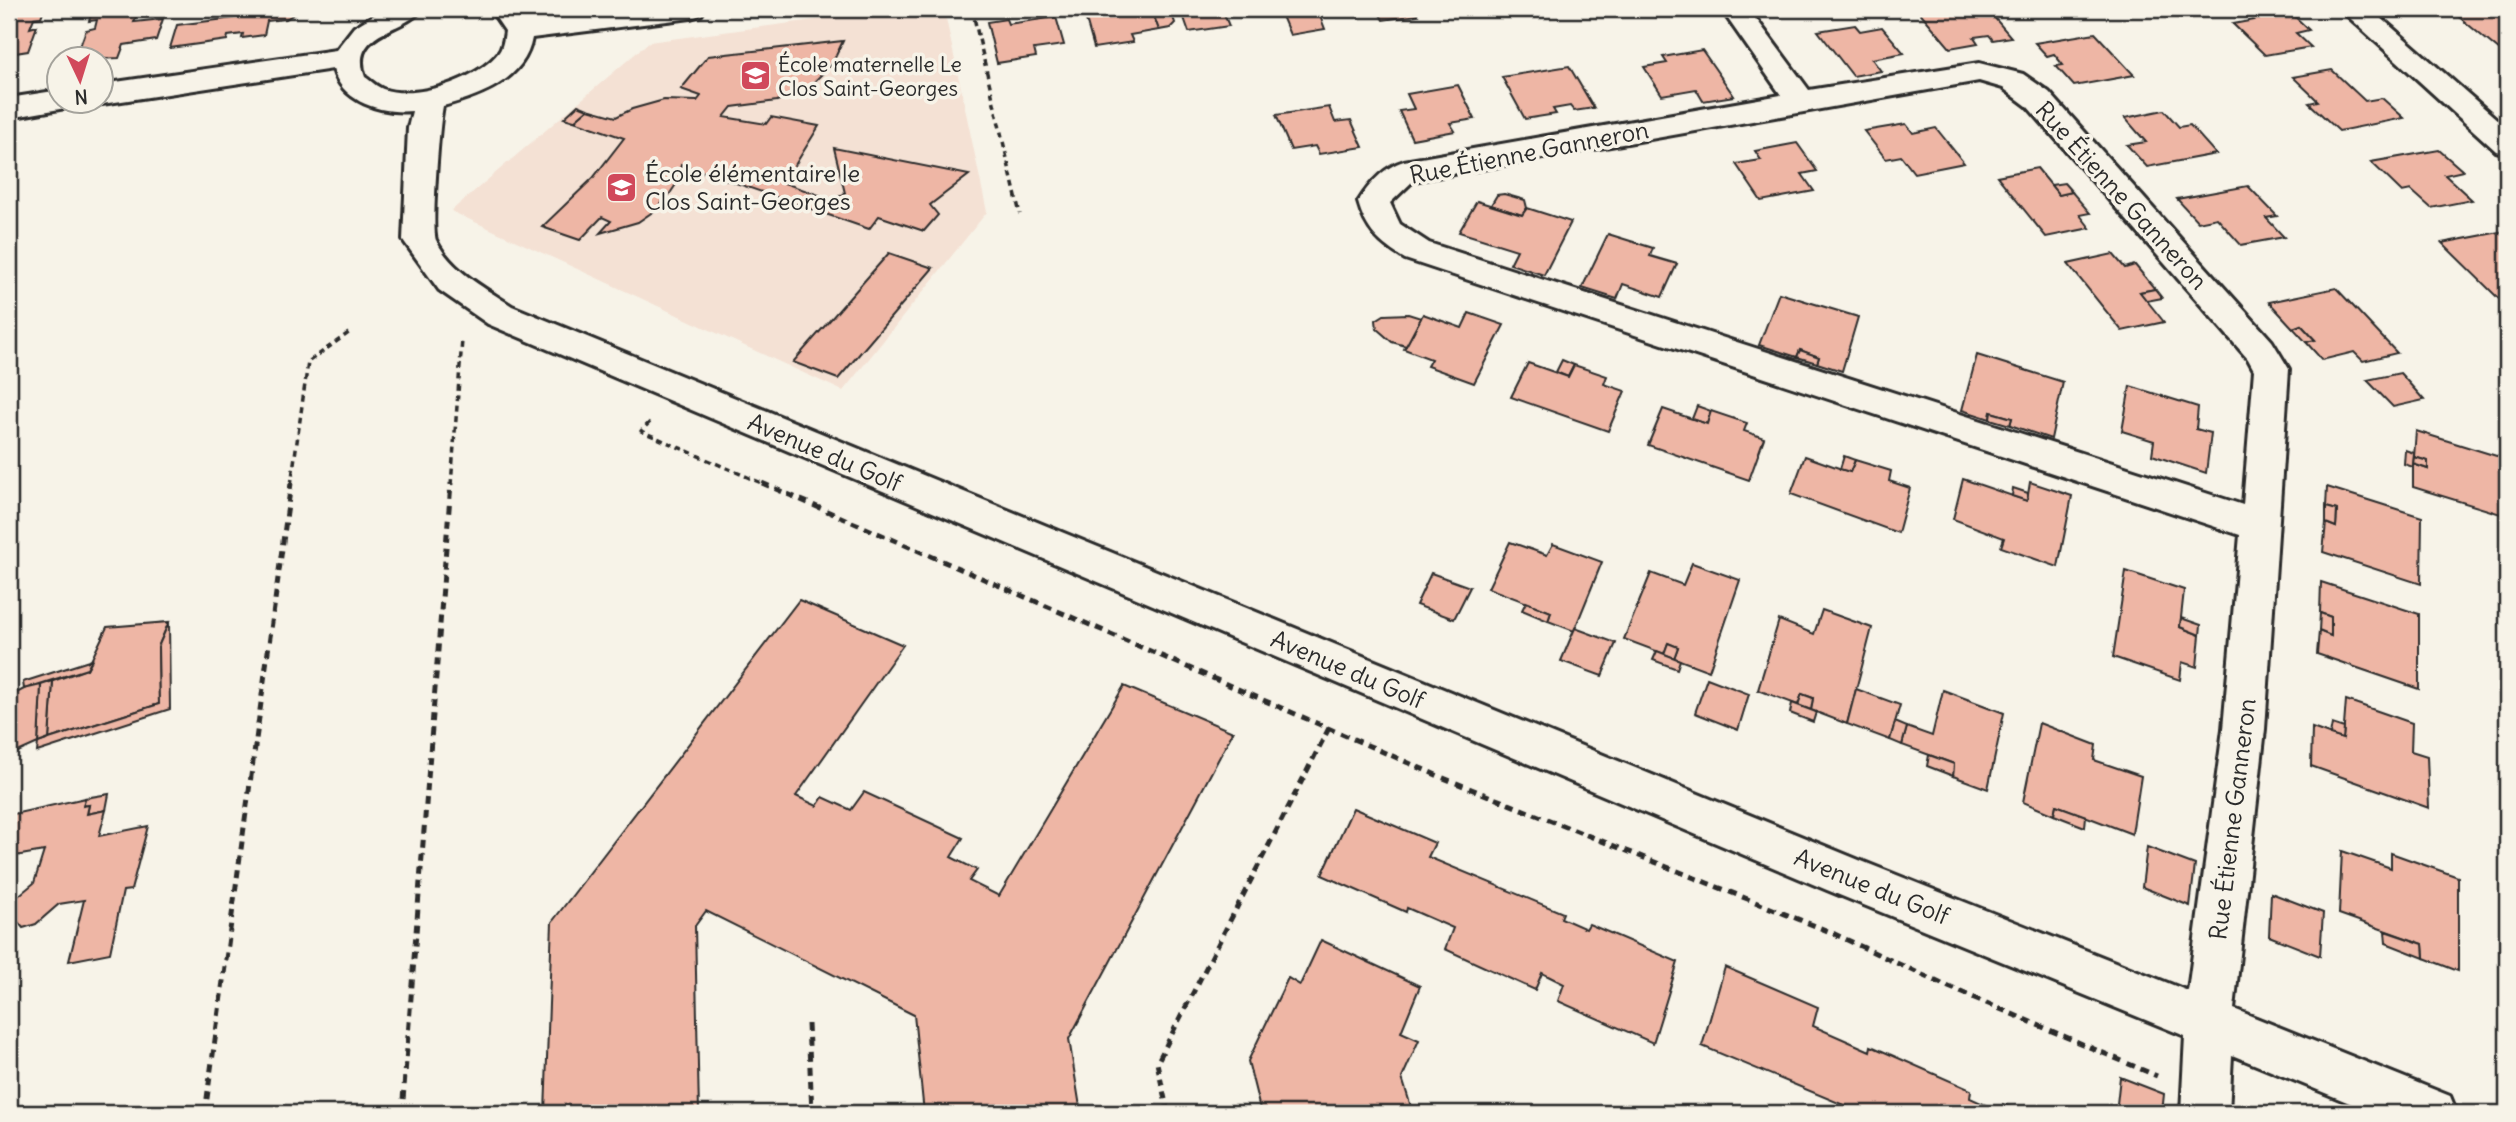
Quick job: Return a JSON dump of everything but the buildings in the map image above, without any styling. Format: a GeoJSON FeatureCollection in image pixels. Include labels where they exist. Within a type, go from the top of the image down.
{"type":"FeatureCollection","features":[{"type":"Feature","properties":{"kind":"street"},"geometry":{"type":"LineString","coordinates":[[408,9],[372,28],[356,42],[348,58],[348,74],[358,88],[376,97],[400,102],[429,100],[459,93],[485,80],[506,65],[518,47],[512,20],[691,9]]}},
{"type":"Feature","properties":{"kind":"street"},"geometry":{"type":"LineString","coordinates":[[1735,9],[1801,101]]}},
{"type":"Feature","properties":{"kind":"street"},"geometry":{"type":"LineString","coordinates":[[2354,9],[2507,144]]}},
{"type":"Feature","properties":{"kind":"street"},"geometry":{"type":"LineString","coordinates":[[116,92],[348,58]]}},
{"type":"Feature","properties":{"kind":"street","name":"Rue Étienne Ganneron"},"geometry":{"type":"LineString","coordinates":[[2205,1105],[2208,1022],[2244,729],[2272,369],[2260,350],[2038,99],[2013,81],[1979,72],[1404,172],[1386,187],[1374,202],[1379,224],[1417,251],[2258,525]]}},
{"type":"Feature","properties":{"kind":"street","name":"Avenue du Golf"},"geometry":{"type":"LineString","coordinates":[[429,100],[423,128],[419,240],[451,282],[500,315],[1843,875],[2433,1113]]}},
{"type":"Feature","properties":{"kind":"street"},"geometry":{"type":"LineString","coordinates":[[9,108],[46,102]]}},
{"type":"Feature","properties":{"kind":"path"},"geometry":{"type":"LineString","coordinates":[[972,9],[1020,215]]}},
{"type":"Feature","properties":{"kind":"path"},"geometry":{"type":"LineString","coordinates":[[205,1113],[308,362],[350,332]]}},
{"type":"Feature","properties":{"kind":"path"},"geometry":{"type":"LineString","coordinates":[[402,1113],[463,339]]}},
{"type":"Feature","properties":{"kind":"path"},"geometry":{"type":"LineString","coordinates":[[680,392],[641,431],[1441,777],[1828,931],[2205,1105]]}},
{"type":"Feature","properties":{"kind":"path"},"geometry":{"type":"LineString","coordinates":[[1168,1113],[1157,1063],[1329,728]]}},
{"type":"Feature","properties":{"kind":"path"},"geometry":{"type":"LineString","coordinates":[[808,1024],[812,1113]]}},
{"type":"Feature","properties":{"kind":"shaded area"},"geometry":{"type":"Polygon","coordinates":[[[896,9],[944,9],[987,212],[843,391],[451,211],[649,42],[896,9]]]}},
{"type":"Feature","properties":{"kind":"place","name":"École maternelle Le Clos Saint-Georges"},"geometry":{"type":"Point","coordinates":[755,76]}},
{"type":"Feature","properties":{"kind":"place","name":"École élémentaire le Clos Saint-Georges"},"geometry":{"type":"Point","coordinates":[622,187]}}]}
